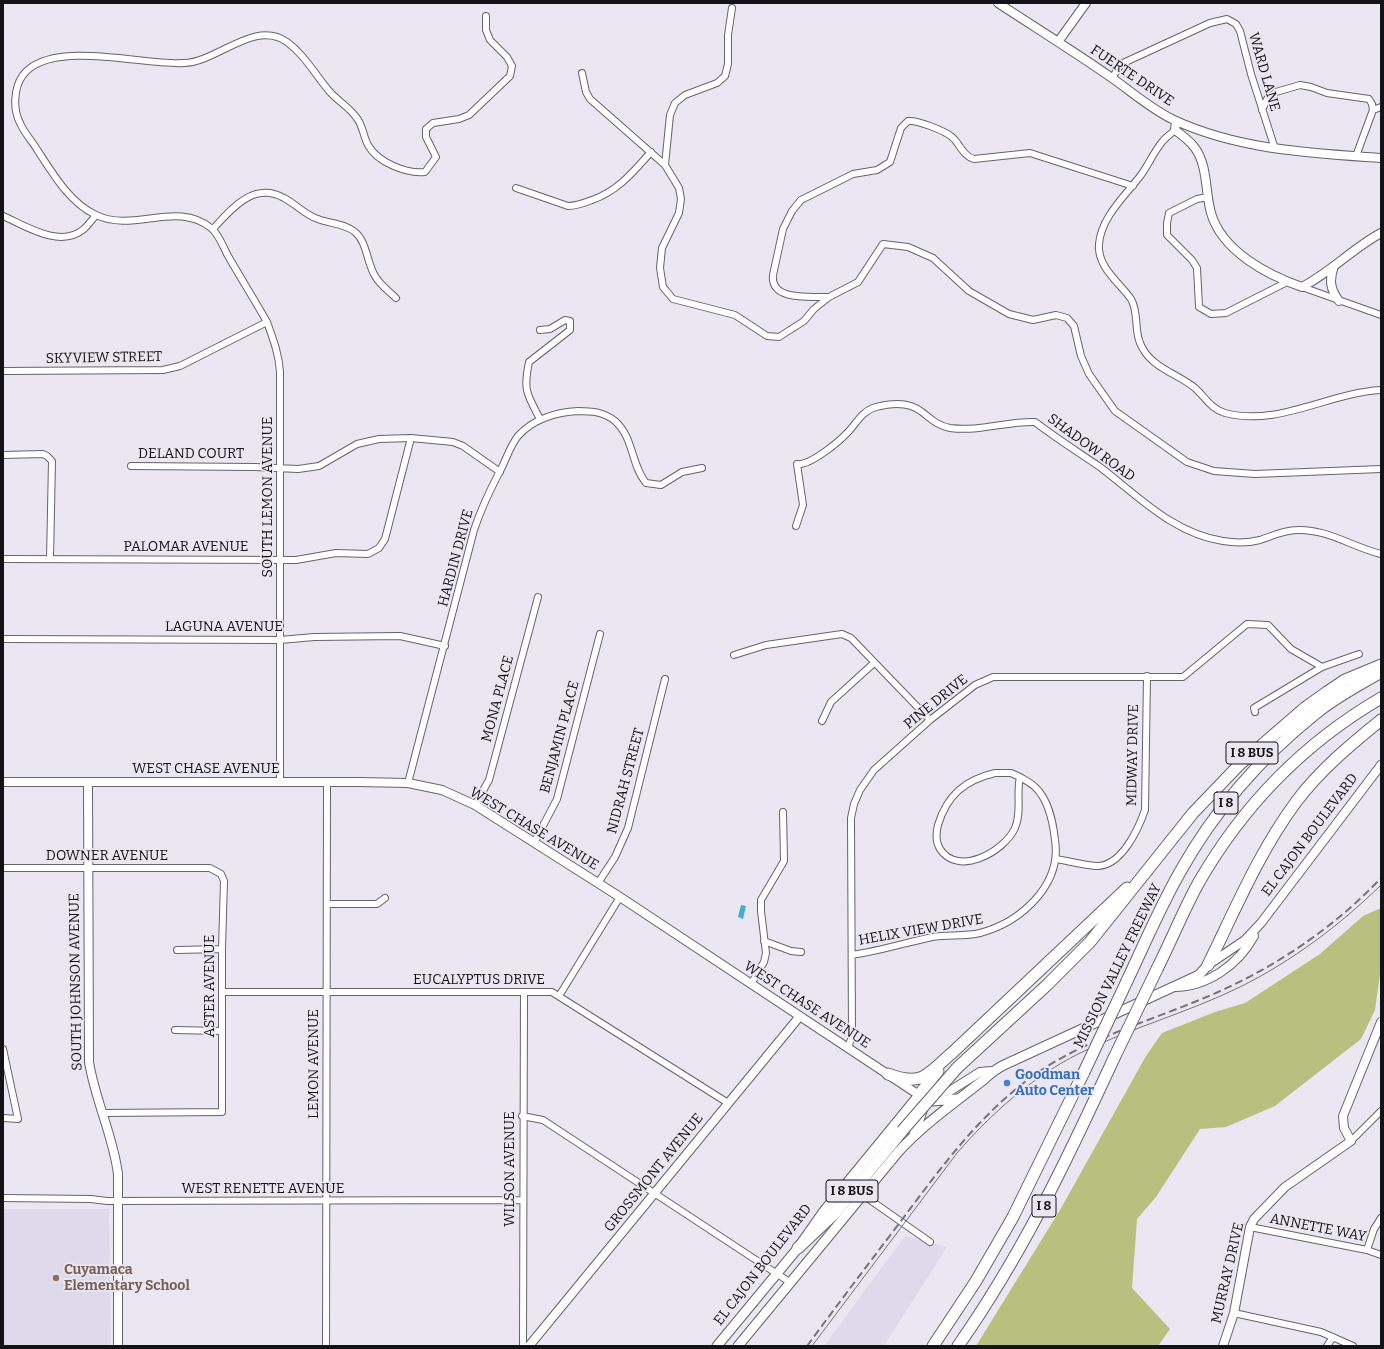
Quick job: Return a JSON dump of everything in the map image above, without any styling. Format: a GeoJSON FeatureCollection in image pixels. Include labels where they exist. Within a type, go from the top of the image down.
{"type":"FeatureCollection","features":[{"type":"Feature","properties":{"kind":"highway","name":"I 8 BUS"},"geometry":{"type":"LineString","coordinates":[[798,1248],[834,1212],[957,1068],[1070,963],[1110,919],[1147,870],[1212,791],[1276,732],[1306,708],[1345,680],[1381,665]]}},
{"type":"Feature","properties":{"kind":"highway","name":"MISSION VALLEY FREEWAY"},"geometry":{"type":"LineString","coordinates":[[933,1346],[976,1280],[1013,1217],[1180,872],[1201,837],[1253,770],[1315,713],[1381,672]]}},
{"type":"Feature","properties":{"kind":"highway","name":"I 8"},"geometry":{"type":"LineString","coordinates":[[958,1346],[992,1296],[1038,1218],[1199,882],[1235,826],[1254,803],[1292,763],[1341,723],[1381,698]]}},
{"type":"Feature","properties":{"kind":"highway","name":"I 8 BUS"},"geometry":{"type":"LineString","coordinates":[[1208,965],[1254,870],[1278,829],[1297,802],[1311,785],[1343,753],[1381,720]]}},
{"type":"Feature","properties":{"kind":"highway"},"geometry":{"type":"LineString","coordinates":[[888,1074],[904,1080],[914,1081],[922,1079],[952,1054],[1147,870]]}},
{"type":"Feature","properties":{"kind":"highway"},"geometry":{"type":"LineString","coordinates":[[919,1095],[952,1054]]}},
{"type":"Feature","properties":{"kind":"main road","name":"FUERTE DRIVE"},"geometry":{"type":"LineString","coordinates":[[998,3],[1112,78],[1156,110],[1176,121],[1220,136],[1275,149],[1381,158]]}},
{"type":"Feature","properties":{"kind":"main road"},"geometry":{"type":"LineString","coordinates":[[1005,3],[1012,12]]}},
{"type":"Feature","properties":{"kind":"main road"},"geometry":{"type":"LineString","coordinates":[[1058,42],[1086,3]]}},
{"type":"Feature","properties":{"kind":"main road"},"geometry":{"type":"LineString","coordinates":[[1176,121],[1175,130],[1195,147],[1200,156],[1215,224],[1228,243],[1265,271],[1287,282],[1302,287],[1381,233]]}},
{"type":"Feature","properties":{"kind":"main road"},"geometry":{"type":"LineString","coordinates":[[1334,266],[1331,276],[1331,286],[1339,301]]}},
{"type":"Feature","properties":{"kind":"main road","name":"EL CAJON BOULEVARD"},"geometry":{"type":"LineString","coordinates":[[738,1346],[862,1195],[913,1136],[957,1099],[983,1081],[992,1071],[1199,976],[1208,965],[1245,940],[1261,923],[1381,765]]}},
{"type":"Feature","properties":{"kind":"main road","name":"WEST CHASE AVENUE"},"geometry":{"type":"LineString","coordinates":[[3,782],[408,783],[442,790],[474,805],[534,843],[919,1095]]}},
{"type":"Feature","properties":{"kind":"main road","name":"SOUTH JOHNSON AVENUE"},"geometry":{"type":"LineString","coordinates":[[88,782],[87,868],[89,1062],[91,1080],[115,1155],[118,1201],[118,1346]]}},
{"type":"Feature","properties":{"kind":"main road","name":"EL CAJON BOULEVARD"},"geometry":{"type":"LineString","coordinates":[[1174,987],[1185,987],[1202,983],[1225,969],[1248,947],[1261,923]]}},
{"type":"Feature","properties":{"kind":"main road","name":"GROSSMONT AVENUE"},"geometry":{"type":"LineString","coordinates":[[529,1346],[800,1016]]}},
{"type":"Feature","properties":{"kind":"main road"},"geometry":{"type":"LineString","coordinates":[[1350,1141],[1344,1128],[1343,1116],[1381,1022]]}},
{"type":"Feature","properties":{"kind":"main road","name":"EL CAJON BOULEVARD"},"geometry":{"type":"LineString","coordinates":[[717,1346],[798,1248],[824,1211],[919,1095],[950,1091],[980,1072],[992,1071]]}},
{"type":"Feature","properties":{"kind":"main road"},"geometry":{"type":"LineString","coordinates":[[919,1095],[932,1101],[957,1099]]}},
{"type":"Feature","properties":{"kind":"main road"},"geometry":{"type":"LineString","coordinates":[[913,1136],[924,1110],[919,1095]]}},
{"type":"Feature","properties":{"kind":"main road","name":"MURRAY DRIVE"},"geometry":{"type":"LineString","coordinates":[[1223,1346],[1234,1313],[1250,1227],[1266,1205],[1285,1187],[1350,1141]]}},
{"type":"Feature","properties":{"kind":"street"},"geometry":{"type":"LineString","coordinates":[[664,165],[670,115],[675,103],[685,95],[718,83],[725,76],[728,64],[728,35],[732,8]]}},
{"type":"Feature","properties":{"kind":"street"},"geometry":{"type":"LineString","coordinates":[[396,298],[375,277],[367,259],[364,246],[356,233],[343,225],[318,219],[300,210],[284,198],[264,193],[247,197],[233,206],[213,229],[188,216],[169,216],[141,221],[126,221],[112,220],[96,215],[83,206],[56,179],[21,126],[15,108],[16,91],[22,76],[35,64],[50,58],[61,56],[123,58],[184,64],[206,59],[253,37],[265,35],[278,38],[289,43],[312,68],[330,92],[356,116],[362,126],[367,144],[377,156],[390,164],[418,173],[425,172],[436,157],[426,137],[426,129],[433,123],[459,119],[469,115],[510,76],[512,66],[507,57],[490,40],[486,30],[486,16]]}},
{"type":"Feature","properties":{"kind":"street","name":"WARD LANE"},"geometry":{"type":"LineString","coordinates":[[1112,78],[1121,64],[1210,23],[1227,19],[1236,24],[1240,31],[1262,110],[1275,149]]}},
{"type":"Feature","properties":{"kind":"street"},"geometry":{"type":"LineString","coordinates":[[582,74],[586,92],[590,99],[651,152],[664,165],[679,188],[682,199],[679,213],[662,248],[660,268],[663,287],[673,299],[735,316],[767,336],[779,337],[804,320],[814,309],[829,297],[858,282],[883,244],[908,248],[933,258],[969,291],[1010,314],[1033,320],[1056,315],[1067,318],[1074,326],[1081,356],[1089,374],[1115,412],[1187,462],[1214,471],[1255,474],[1381,469]]}},
{"type":"Feature","properties":{"kind":"street"},"geometry":{"type":"LineString","coordinates":[[1262,110],[1267,99],[1276,92],[1300,85],[1311,87],[1327,94],[1369,99],[1373,110],[1356,156]]}},
{"type":"Feature","properties":{"kind":"street"},"geometry":{"type":"LineString","coordinates":[[1373,110],[1381,107]]}},
{"type":"Feature","properties":{"kind":"street"},"geometry":{"type":"LineString","coordinates":[[829,297],[785,294],[776,288],[773,282],[773,276],[783,228],[792,211],[801,200],[853,174],[877,170],[890,162],[901,128],[906,122],[911,121],[946,132],[953,138],[968,157],[974,159],[1030,153],[1133,186]]}},
{"type":"Feature","properties":{"kind":"street"},"geometry":{"type":"LineString","coordinates":[[1175,130],[1162,142],[1133,186],[1115,206],[1107,220],[1099,242],[1100,259],[1134,305],[1137,334],[1140,344],[1146,353],[1162,368],[1196,389],[1214,408],[1224,413],[1267,417],[1348,395],[1381,390]]}},
{"type":"Feature","properties":{"kind":"street"},"geometry":{"type":"LineString","coordinates":[[516,188],[568,206],[576,206],[605,195],[617,188],[651,152]]}},
{"type":"Feature","properties":{"kind":"street"},"geometry":{"type":"LineString","coordinates":[[1208,197],[1197,199],[1169,213],[1166,223],[1167,235],[1192,260],[1197,268],[1199,307],[1212,314],[1226,313],[1287,282]]}},
{"type":"Feature","properties":{"kind":"street"},"geometry":{"type":"LineString","coordinates":[[3,216],[46,234],[63,237],[75,234],[85,229],[96,215]]}},
{"type":"Feature","properties":{"kind":"street","name":"SOUTH LEMON AVENUE"},"geometry":{"type":"LineString","coordinates":[[213,229],[267,322],[278,354],[281,468],[280,782]]}},
{"type":"Feature","properties":{"kind":"street"},"geometry":{"type":"LineString","coordinates":[[1302,287],[1381,316]]}},
{"type":"Feature","properties":{"kind":"street"},"geometry":{"type":"LineString","coordinates":[[540,330],[550,329],[566,320],[570,321],[571,325],[570,330],[529,362],[525,379],[526,392],[540,420]]}},
{"type":"Feature","properties":{"kind":"street","name":"SKYVIEW STREET"},"geometry":{"type":"LineString","coordinates":[[3,371],[163,370],[180,366],[267,322]]}},
{"type":"Feature","properties":{"kind":"street","name":"SHADOW ROAD"},"geometry":{"type":"LineString","coordinates":[[796,526],[803,505],[797,464],[801,465],[810,462],[849,431],[866,412],[875,407],[893,403],[912,406],[921,410],[936,424],[949,428],[968,429],[1024,421],[1035,422],[1099,467],[1152,510],[1202,535],[1223,541],[1244,542],[1258,540],[1295,530],[1311,530],[1322,532],[1357,547],[1381,554]]}},
{"type":"Feature","properties":{"kind":"street","name":"HARDIN DRIVE"},"geometry":{"type":"LineString","coordinates":[[408,783],[480,510],[518,436],[540,420],[566,412],[594,411],[609,417],[621,427],[630,442],[639,474],[646,483],[661,484],[682,472],[702,468]]}},
{"type":"Feature","properties":{"kind":"street","name":"DELAND COURT"},"geometry":{"type":"LineString","coordinates":[[131,466],[298,469],[319,466],[356,444],[379,439],[411,438],[453,442],[463,446],[500,472]]}},
{"type":"Feature","properties":{"kind":"street","name":"PALOMAR AVENUE"},"geometry":{"type":"LineString","coordinates":[[3,559],[296,560],[336,553],[368,554],[379,548],[385,539],[411,438]]}},
{"type":"Feature","properties":{"kind":"street"},"geometry":{"type":"LineString","coordinates":[[3,455],[42,454],[47,456],[52,462],[50,559]]}},
{"type":"Feature","properties":{"kind":"street","name":"MONA PLACE"},"geometry":{"type":"LineString","coordinates":[[474,805],[489,780],[538,597]]}},
{"type":"Feature","properties":{"kind":"street","name":"PINE DRIVE"},"geometry":{"type":"LineString","coordinates":[[848,1048],[852,1036],[852,818],[854,804],[860,790],[874,770],[930,720],[975,685],[993,677],[1183,677],[1247,624],[1268,626],[1291,649],[1322,667]]}},
{"type":"Feature","properties":{"kind":"street","name":"BENJAMIN PLACE"},"geometry":{"type":"LineString","coordinates":[[534,843],[557,799],[600,634]]}},
{"type":"Feature","properties":{"kind":"street"},"geometry":{"type":"LineString","coordinates":[[734,655],[766,645],[842,634],[851,638],[930,720]]}},
{"type":"Feature","properties":{"kind":"street","name":"LAGUNA AVENUE"},"geometry":{"type":"LineString","coordinates":[[3,639],[280,640],[400,636],[445,646]]}},
{"type":"Feature","properties":{"kind":"street"},"geometry":{"type":"LineString","coordinates":[[1255,712],[1254,708],[1322,667],[1359,654]]}},
{"type":"Feature","properties":{"kind":"street"},"geometry":{"type":"LineString","coordinates":[[822,722],[831,702],[874,663]]}},
{"type":"Feature","properties":{"kind":"street","name":"MIDWAY DRIVE"},"geometry":{"type":"LineString","coordinates":[[1056,859],[1097,866],[1112,862],[1120,855],[1140,824],[1145,810],[1147,676]]}},
{"type":"Feature","properties":{"kind":"street","name":"NIDRAH STREET"},"geometry":{"type":"LineString","coordinates":[[598,884],[615,857],[628,828],[664,679]]}},
{"type":"Feature","properties":{"kind":"street","name":"HELIX VIEW DRIVE"},"geometry":{"type":"LineString","coordinates":[[852,955],[934,937],[971,935],[998,927],[1016,917],[1040,895],[1052,873],[1056,859],[1052,821],[1045,801],[1036,787],[1020,777],[1002,773],[988,775],[969,783],[951,797],[942,814],[936,832],[937,843],[943,852],[949,857],[960,860],[976,859],[991,853],[1006,842],[1016,824],[1020,777]]}},
{"type":"Feature","properties":{"kind":"street","name":"LEMON AVENUE"},"geometry":{"type":"LineString","coordinates":[[326,1346],[328,782]]}},
{"type":"Feature","properties":{"kind":"street"},"geometry":{"type":"LineString","coordinates":[[751,984],[764,962],[766,953],[761,900],[784,861],[783,812]]}},
{"type":"Feature","properties":{"kind":"street","name":"DOWNER AVENUE"},"geometry":{"type":"LineString","coordinates":[[3,868],[210,868]]}},
{"type":"Feature","properties":{"kind":"street","name":"ASTER AVENUE"},"geometry":{"type":"LineString","coordinates":[[102,1113],[222,1112],[222,949],[224,881],[221,874],[210,868]]}},
{"type":"Feature","properties":{"kind":"street"},"geometry":{"type":"LineString","coordinates":[[327,904],[377,904],[385,898]]}},
{"type":"Feature","properties":{"kind":"street"},"geometry":{"type":"LineString","coordinates":[[559,996],[620,898]]}},
{"type":"Feature","properties":{"kind":"street"},"geometry":{"type":"LineString","coordinates":[[764,941],[791,951],[801,952]]}},
{"type":"Feature","properties":{"kind":"street"},"geometry":{"type":"LineString","coordinates":[[177,950],[222,949]]}},
{"type":"Feature","properties":{"kind":"street","name":"EUCALYPTUS DRIVE"},"geometry":{"type":"LineString","coordinates":[[222,992],[552,992],[728,1103]]}},
{"type":"Feature","properties":{"kind":"street","name":"WILSON AVENUE"},"geometry":{"type":"LineString","coordinates":[[523,1346],[522,1116],[524,992]]}},
{"type":"Feature","properties":{"kind":"street"},"geometry":{"type":"LineString","coordinates":[[175,1030],[222,1030]]}},
{"type":"Feature","properties":{"kind":"street"},"geometry":{"type":"LineString","coordinates":[[3,1049],[18,1119],[3,1118]]}},
{"type":"Feature","properties":{"kind":"street"},"geometry":{"type":"LineString","coordinates":[[1350,1141],[1381,1111]]}},
{"type":"Feature","properties":{"kind":"street"},"geometry":{"type":"LineString","coordinates":[[522,1116],[543,1120],[655,1192],[791,1283]]}},
{"type":"Feature","properties":{"kind":"street"},"geometry":{"type":"LineString","coordinates":[[862,1195],[930,1242]]}},
{"type":"Feature","properties":{"kind":"street","name":"WEST RENETTE AVENUE"},"geometry":{"type":"LineString","coordinates":[[3,1198],[118,1201],[522,1200]]}},
{"type":"Feature","properties":{"kind":"street"},"geometry":{"type":"LineString","coordinates":[[1367,1250],[1374,1229],[1381,1218]]}},
{"type":"Feature","properties":{"kind":"street","name":"ANNETTE WAY"},"geometry":{"type":"LineString","coordinates":[[1250,1227],[1367,1250],[1381,1255]]}},
{"type":"Feature","properties":{"kind":"street"},"geometry":{"type":"LineString","coordinates":[[1234,1313],[1333,1337],[1353,1346]]}},
{"type":"Feature","properties":{"kind":"street"},"geometry":{"type":"LineString","coordinates":[[1327,1346],[1333,1337]]}},
{"type":"Feature","properties":{"kind":"shaded area","name":"Cuyamaca Elementary School"},"geometry":{"type":"Polygon","coordinates":[[[3,1209],[109,1209],[111,1346],[3,1346],[3,1209]]]}},
{"type":"Feature","properties":{"kind":"shaded area"},"geometry":{"type":"Polygon","coordinates":[[[905,1236],[947,1247],[884,1346],[824,1346],[905,1236]]]}},
{"type":"Feature","properties":{"kind":"green space"},"geometry":{"type":"Polygon","coordinates":[[[1381,908],[1381,967],[1375,1010],[1361,1039],[1275,1106],[1226,1127],[1200,1129],[1156,1197],[1137,1219],[1132,1288],[1170,1329],[1158,1346],[976,1346],[1060,1210],[1146,1056],[1162,1033],[1215,1012],[1245,1003],[1320,954],[1363,916],[1381,908]]]}},
{"type":"Feature","properties":{"kind":"water"},"geometry":{"type":"Polygon","coordinates":[[[741,905],[746,906],[743,919],[738,917],[741,905]]]}},
{"type":"Feature","properties":{"kind":"tram line"},"geometry":{"type":"LineString","coordinates":[[812,1346],[957,1153],[998,1110],[1028,1085],[1078,1054],[1118,1036],[1200,1005],[1259,977],[1314,942],[1349,915],[1381,885]]}},
{"type":"Feature","properties":{"kind":"railway"},"geometry":{"type":"LineString","coordinates":[[807,1346],[965,1139],[1001,1102],[1021,1085],[1043,1069],[1078,1049],[1218,992],[1269,966],[1317,935],[1361,898],[1381,878]]}},
{"type":"Feature","properties":{"kind":"place","name":"Goodman Auto Center"},"geometry":{"type":"Point","coordinates":[1007,1083]}},
{"type":"Feature","properties":{"kind":"place","name":"Cuyamaca Elementary School"},"geometry":{"type":"Point","coordinates":[56,1278]}}]}
